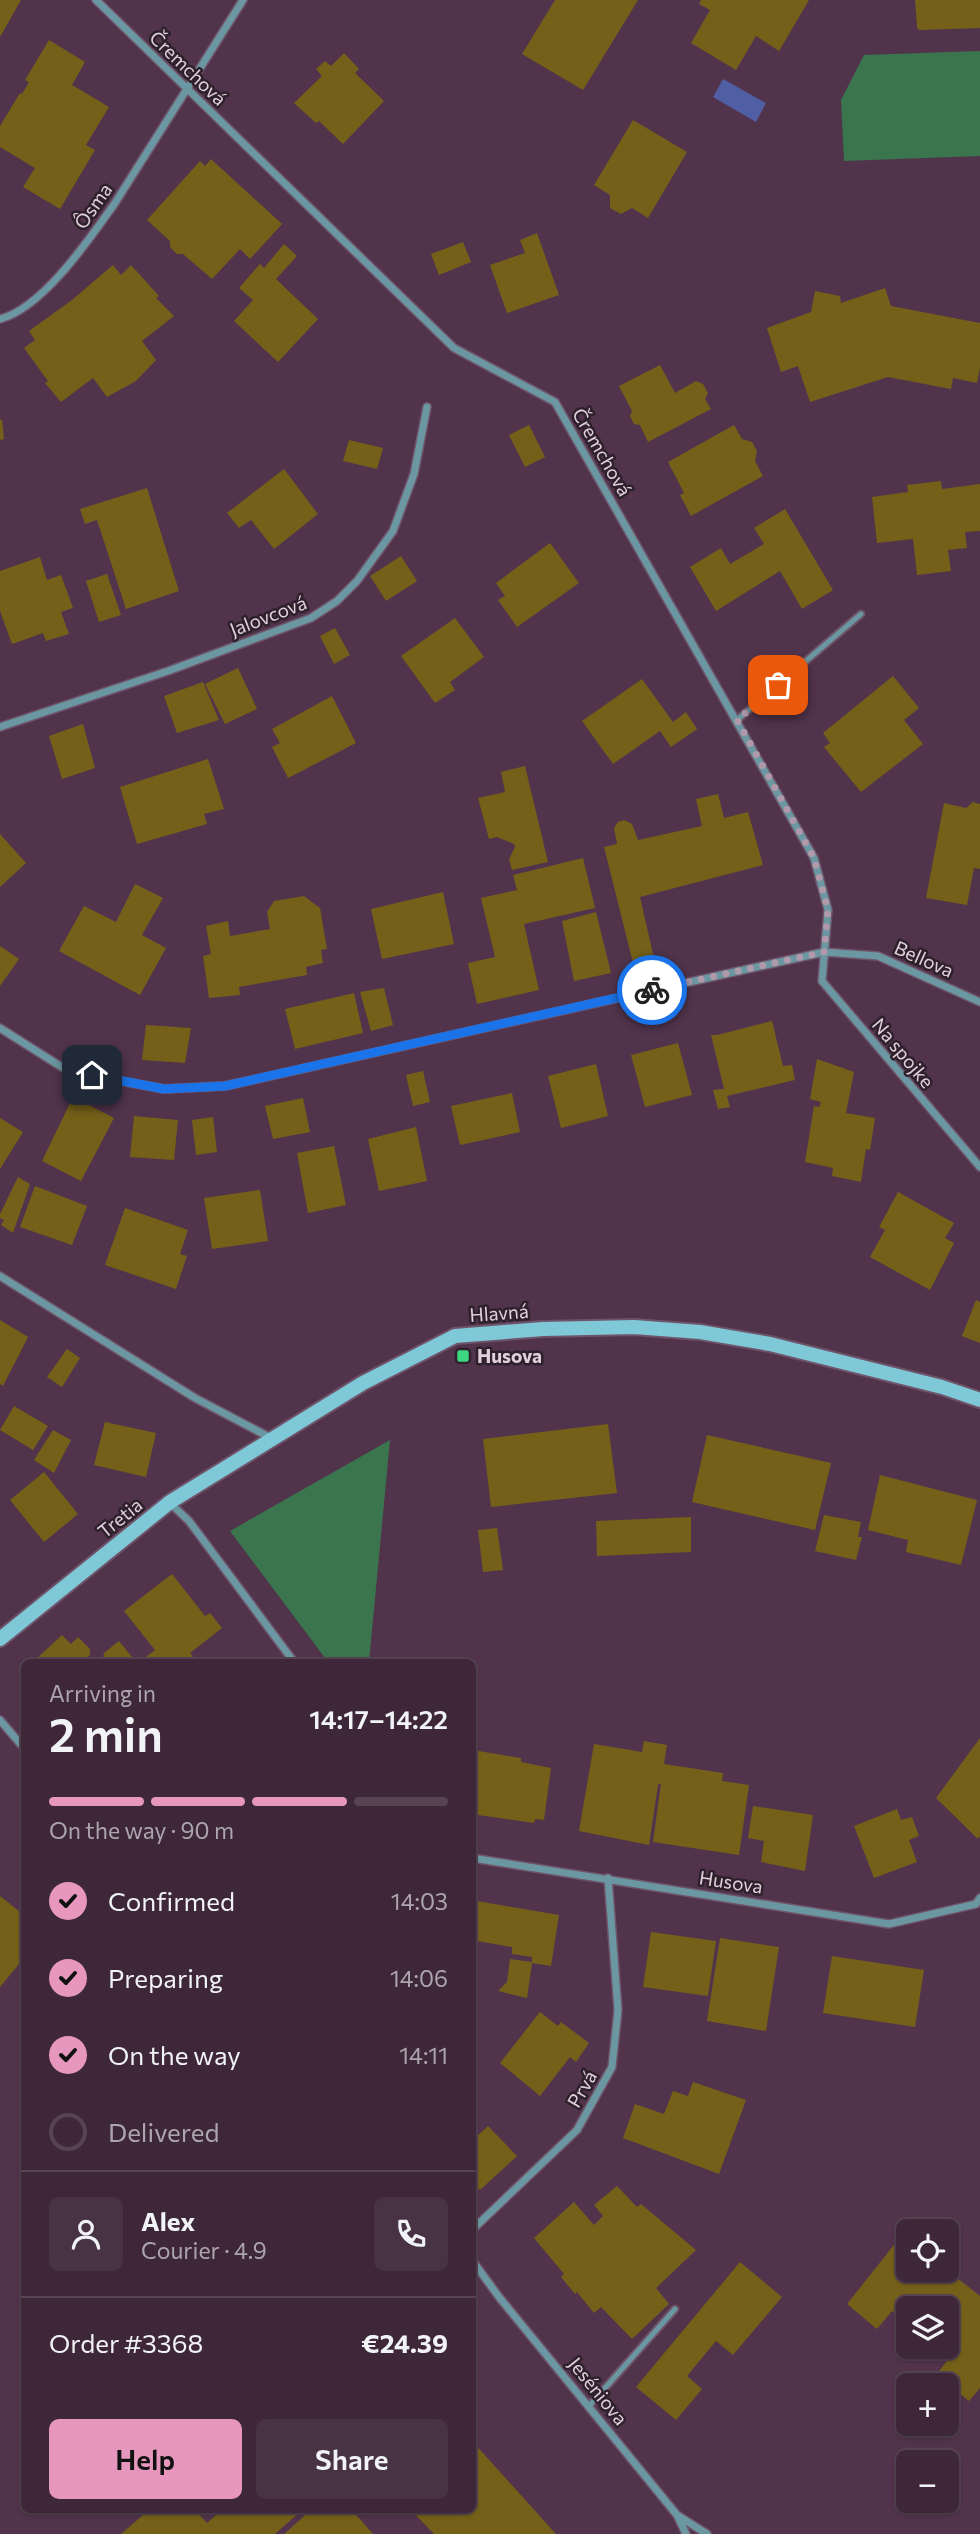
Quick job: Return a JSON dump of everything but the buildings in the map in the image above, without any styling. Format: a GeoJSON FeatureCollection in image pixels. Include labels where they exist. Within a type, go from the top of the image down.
{"type":"FeatureCollection","features":[{"type":"Feature","properties":{"kind":"street","name":"Čremchová"},"geometry":{"type":"LineString","coordinates":[[96,0],[454,348],[555,402],[814,858],[828,910],[824,952]]}},
{"type":"Feature","properties":{"kind":"street","name":"Ôsma"},"geometry":{"type":"LineString","coordinates":[[0,319],[8,317],[43,292],[85,244],[115,203],[243,0]]}},
{"type":"Feature","properties":{"kind":"street","name":"Jalovcová"},"geometry":{"type":"LineString","coordinates":[[0,727],[168,671],[311,618],[337,601],[357,581],[393,531],[414,474],[428,407]]}},
{"type":"Feature","properties":{"kind":"street","name":"Bellova"},"geometry":{"type":"LineString","coordinates":[[0,1028],[68,1071],[164,1089],[225,1086],[824,952],[878,956],[980,1002]]}},
{"type":"Feature","properties":{"kind":"street","name":"Na spojke"},"geometry":{"type":"LineString","coordinates":[[824,952],[822,981],[980,1167]]}},
{"type":"Feature","properties":{"kind":"street"},"geometry":{"type":"LineString","coordinates":[[0,1276],[195,1398],[273,1439]]}},
{"type":"Feature","properties":{"kind":"street","name":"Hlavná"},"geometry":{"type":"LineString","coordinates":[[273,1439],[363,1383],[456,1336],[543,1329],[634,1327],[700,1332],[770,1344],[942,1387],[980,1400]]}},
{"type":"Feature","properties":{"kind":"street","name":"Tretia"},"geometry":{"type":"LineString","coordinates":[[0,1639],[170,1503],[273,1439]]}},
{"type":"Feature","properties":{"kind":"street"},"geometry":{"type":"LineString","coordinates":[[170,1503],[189,1521],[292,1659]]}},
{"type":"Feature","properties":{"kind":"street"},"geometry":{"type":"LineString","coordinates":[[0,1720],[21,1744]]}},
{"type":"Feature","properties":{"kind":"street","name":"Husova"},"geometry":{"type":"LineString","coordinates":[[476,1859],[889,1924],[975,1904],[980,1898]]}},
{"type":"Feature","properties":{"kind":"street","name":"Prvá"},"geometry":{"type":"LineString","coordinates":[[476,2226],[576,2130],[612,2067],[618,2010],[608,1878]]}},
{"type":"Feature","properties":{"kind":"street","name":"Jeséniova"},"geometry":{"type":"LineString","coordinates":[[476,2265],[499,2297],[590,2405],[677,2515],[707,2534]]}},
{"type":"Feature","properties":{"kind":"street"},"geometry":{"type":"LineString","coordinates":[[677,2515],[686,2534]]}},
{"type":"Feature","properties":{"kind":"lane"},"geometry":{"type":"LineString","coordinates":[[737,720],[861,614]]}},
{"type":"Feature","properties":{"kind":"lane"},"geometry":{"type":"LineString","coordinates":[[590,2405],[675,2309]]}},
{"type":"Feature","properties":{"kind":"green space"},"geometry":{"type":"Polygon","coordinates":[[[980,51],[980,156],[844,161],[841,100],[864,55],[980,51]]]}},
{"type":"Feature","properties":{"kind":"green space"},"geometry":{"type":"Polygon","coordinates":[[[390,1440],[369,1659],[326,1659],[230,1531],[390,1440]]]}},
{"type":"Feature","properties":{"kind":"water"},"geometry":{"type":"Polygon","coordinates":[[[723,79],[766,103],[756,122],[713,97],[723,79]]]}},
{"type":"Feature","properties":{"kind":"way so far"},"geometry":{"type":"LineString","coordinates":[[652,990],[824,952],[828,910],[814,858],[737,720],[778,685]]}},
{"type":"Feature","properties":{"kind":"place","name":"Husova"},"geometry":{"type":"Point","coordinates":[463,1356]}},
{"type":"Feature","properties":{"kind":"route"},"geometry":{"type":"LineString","coordinates":[[92,1075],[164,1089],[225,1086],[652,990]]}}]}
